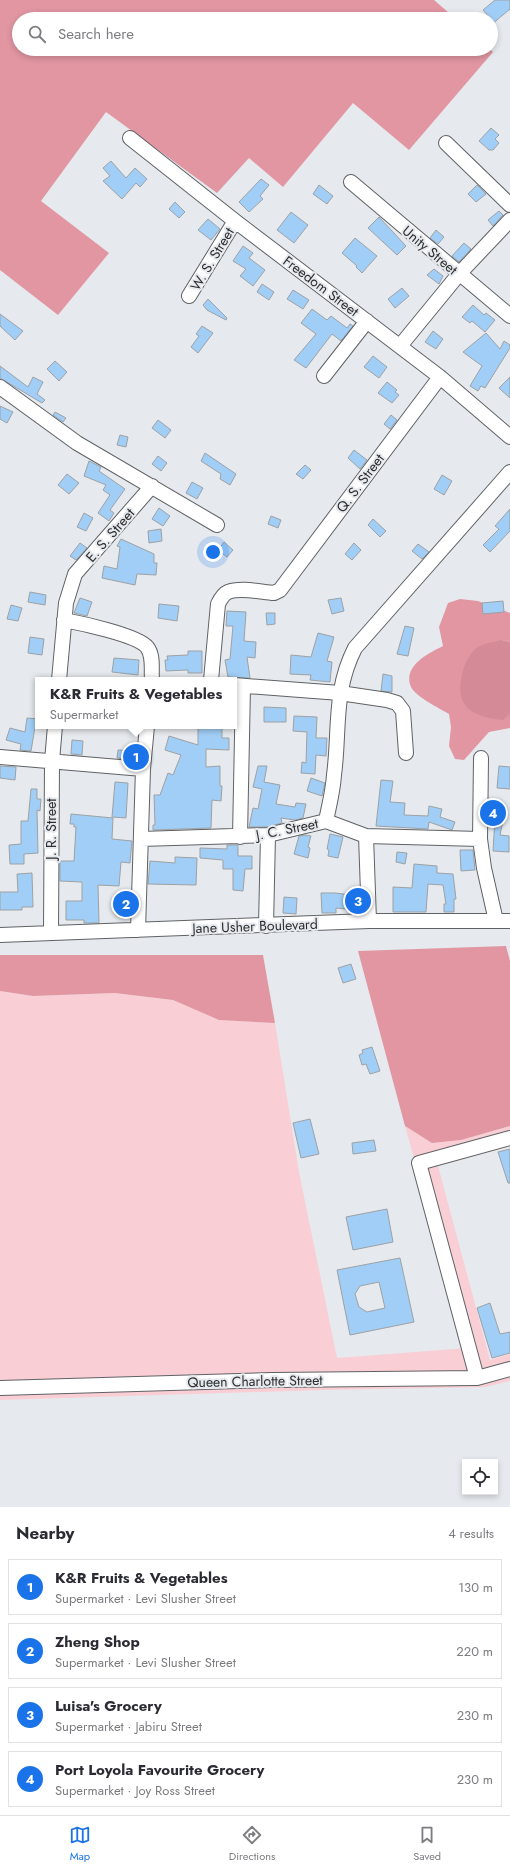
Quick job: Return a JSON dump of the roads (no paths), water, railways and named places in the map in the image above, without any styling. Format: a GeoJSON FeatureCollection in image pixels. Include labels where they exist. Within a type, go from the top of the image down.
{"type":"FeatureCollection","features":[{"type":"Feature","properties":{"kind":"street","name":"Freedom Street"},"geometry":{"type":"LineString","coordinates":[[130,138],[235,221],[440,376],[510,437]]}},
{"type":"Feature","properties":{"kind":"street"},"geometry":{"type":"LineString","coordinates":[[446,143],[510,204]]}},
{"type":"Feature","properties":{"kind":"street","name":"Unity Street"},"geometry":{"type":"LineString","coordinates":[[351,182],[510,316]]}},
{"type":"Feature","properties":{"kind":"street"},"geometry":{"type":"LineString","coordinates":[[400,346],[459,274],[510,220]]}},
{"type":"Feature","properties":{"kind":"street","name":"W. S. Street"},"geometry":{"type":"LineString","coordinates":[[189,296],[235,221]]}},
{"type":"Feature","properties":{"kind":"street"},"geometry":{"type":"LineString","coordinates":[[324,376],[368,321]]}},
{"type":"Feature","properties":{"kind":"street","name":"Q. S. Street"},"geometry":{"type":"LineString","coordinates":[[211,677],[218,604],[222,597],[228,592],[240,591],[274,593],[280,590],[440,376]]}},
{"type":"Feature","properties":{"kind":"street"},"geometry":{"type":"LineString","coordinates":[[0,387],[77,443],[217,525]]}},
{"type":"Feature","properties":{"kind":"street"},"geometry":{"type":"LineString","coordinates":[[326,821],[334,775],[340,693],[348,661],[355,648],[510,472]]}},
{"type":"Feature","properties":{"kind":"street","name":"E. S. Street"},"geometry":{"type":"LineString","coordinates":[[64,620],[66,603],[75,574],[152,486]]}},
{"type":"Feature","properties":{"kind":"street"},"geometry":{"type":"LineString","coordinates":[[58,677],[64,620],[136,639],[146,646],[151,655],[152,677]]}},
{"type":"Feature","properties":{"kind":"street"},"geometry":{"type":"LineString","coordinates":[[240,837],[239,685],[340,693],[387,700],[397,703],[403,711],[406,753]]}},
{"type":"Feature","properties":{"kind":"street","name":"J. R. Street"},"geometry":{"type":"LineString","coordinates":[[51,933],[52,761],[54,729]]}},
{"type":"Feature","properties":{"kind":"street"},"geometry":{"type":"LineString","coordinates":[[138,930],[143,770],[148,729]]}},
{"type":"Feature","properties":{"kind":"street"},"geometry":{"type":"LineString","coordinates":[[0,757],[143,770]]}},
{"type":"Feature","properties":{"kind":"street"},"geometry":{"type":"LineString","coordinates":[[481,758],[480,839],[503,921]]}},
{"type":"Feature","properties":{"kind":"street","name":"J. C. Street"},"geometry":{"type":"LineString","coordinates":[[141,839],[268,836],[326,821],[366,836],[480,839]]}},
{"type":"Feature","properties":{"kind":"street"},"geometry":{"type":"LineString","coordinates":[[266,926],[268,836]]}},
{"type":"Feature","properties":{"kind":"street"},"geometry":{"type":"LineString","coordinates":[[366,836],[369,922]]}},
{"type":"Feature","properties":{"kind":"street","name":"Jane Usher Boulevard"},"geometry":{"type":"LineString","coordinates":[[0,934],[369,922],[503,921]]}},
{"type":"Feature","properties":{"kind":"street"},"geometry":{"type":"LineString","coordinates":[[477,1378],[419,1163],[510,1138]]}},
{"type":"Feature","properties":{"kind":"street","name":"Queen Charlotte Street"},"geometry":{"type":"LineString","coordinates":[[0,1388],[273,1380],[477,1378],[510,1369]]}},
{"type":"Feature","properties":{"kind":"place","name":"K&R Fruits & Vegetables"},"geometry":{"type":"Point","coordinates":[136,757]}},
{"type":"Feature","properties":{"kind":"place","name":"Port Loyola Favourite Grocery"},"geometry":{"type":"Point","coordinates":[493,813]}},
{"type":"Feature","properties":{"kind":"place","name":"Luisa's Grocery"},"geometry":{"type":"Point","coordinates":[358,901]}},
{"type":"Feature","properties":{"kind":"place","name":"Zheng Shop"},"geometry":{"type":"Point","coordinates":[126,904]}}]}
